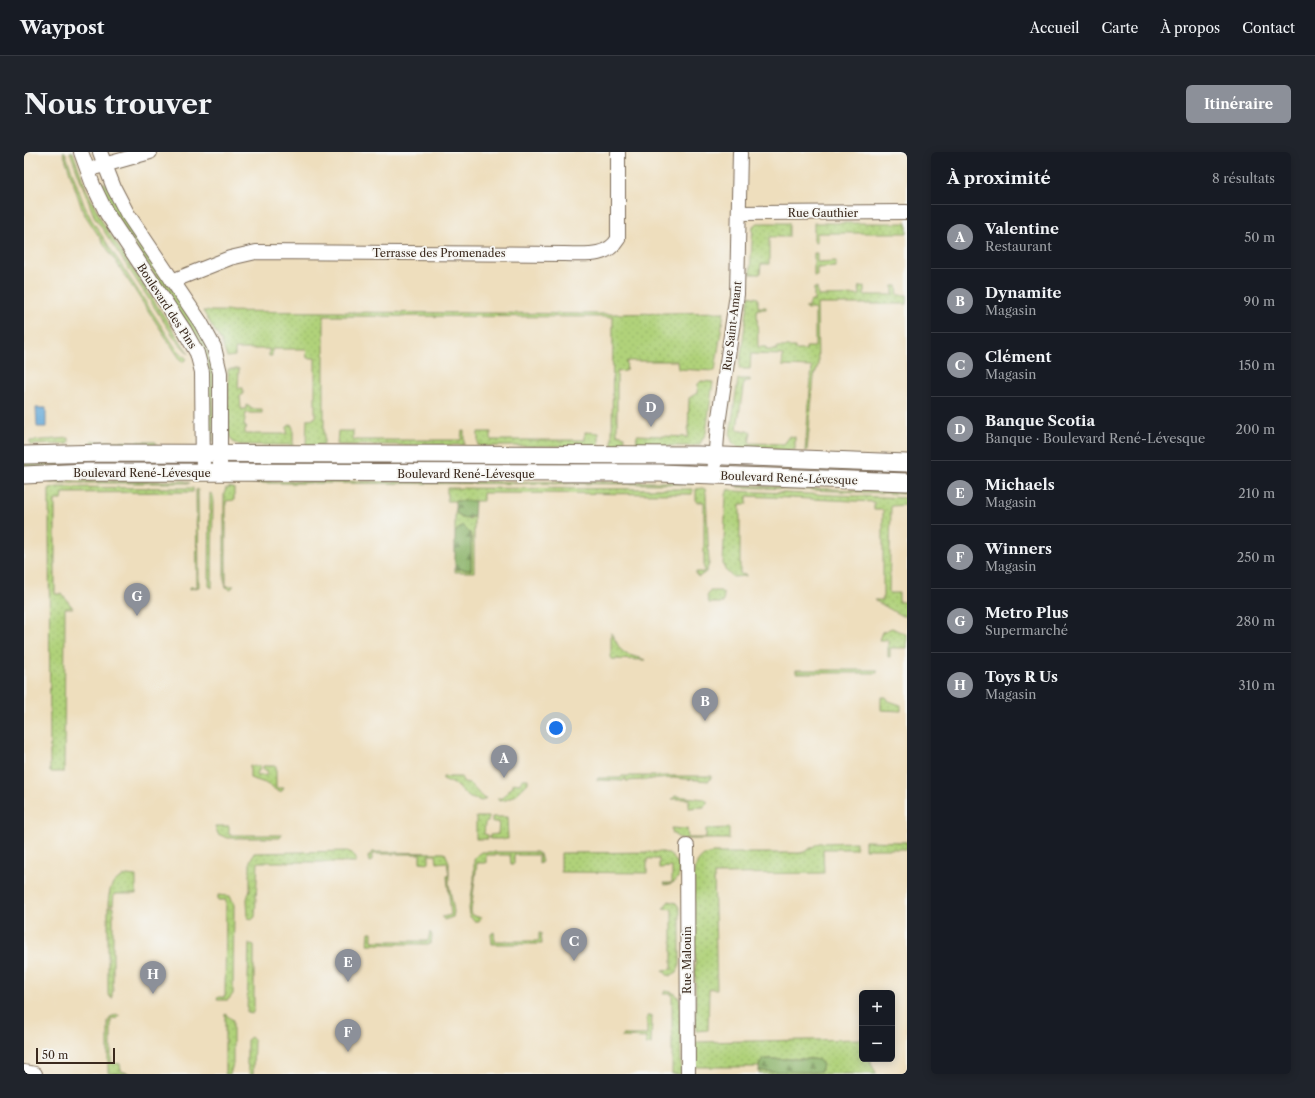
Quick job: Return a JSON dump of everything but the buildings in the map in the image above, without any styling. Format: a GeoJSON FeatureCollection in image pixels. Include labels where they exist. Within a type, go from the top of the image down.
{"type":"FeatureCollection","features":[{"type":"Feature","properties":{"kind":"main road","name":"Boulevard René-Lévesque"},"geometry":{"type":"LineString","coordinates":[[24,455],[97,453],[715,456],[907,464]]}},
{"type":"Feature","properties":{"kind":"main road","name":"Boulevard René-Lévesque"},"geometry":{"type":"LineString","coordinates":[[24,475],[87,472],[714,475],[907,482]]}},
{"type":"Feature","properties":{"kind":"street","name":"Boulevard des Pins"},"geometry":{"type":"LineString","coordinates":[[81,152],[100,201],[115,228],[184,330],[197,353],[202,372],[203,473]]}},
{"type":"Feature","properties":{"kind":"street"},"geometry":{"type":"LineString","coordinates":[[87,170],[102,158],[150,152]]}},
{"type":"Feature","properties":{"kind":"street","name":"Terrasse des Promenades"},"geometry":{"type":"LineString","coordinates":[[172,281],[230,258],[256,252],[564,254],[603,252],[615,244],[618,234],[618,152]]}},
{"type":"Feature","properties":{"kind":"street","name":"Rue Saint-Amant"},"geometry":{"type":"LineString","coordinates":[[714,475],[715,456],[737,294],[740,152]]}},
{"type":"Feature","properties":{"kind":"street","name":"Boulevard des Pins"},"geometry":{"type":"LineString","coordinates":[[102,158],[127,213],[201,324],[217,355],[220,373],[220,473]]}},
{"type":"Feature","properties":{"kind":"street","name":"Rue Gauthier"},"geometry":{"type":"LineString","coordinates":[[739,213],[907,212]]}},
{"type":"Feature","properties":{"kind":"street","name":"Rue Malouin"},"geometry":{"type":"LineString","coordinates":[[687,846],[689,1074]]}},
{"type":"Feature","properties":{"kind":"street"},"geometry":{"type":"LineString","coordinates":[[24,1072],[35,1074]]}},
{"type":"Feature","properties":{"kind":"green space"},"geometry":{"type":"Polygon","coordinates":[[[63,152],[65,152],[84,205],[91,219],[175,347],[187,359],[182,362],[83,212],[63,152]]]}},
{"type":"Feature","properties":{"kind":"green space"},"geometry":{"type":"Polygon","coordinates":[[[70,152],[73,152],[86,189],[104,225],[189,354],[176,340],[94,216],[70,152]]]}},
{"type":"Feature","properties":{"kind":"green space"},"geometry":{"type":"Polygon","coordinates":[[[101,183],[105,183],[205,341],[214,371],[213,441],[209,441],[208,369],[201,346],[110,207],[101,183]]]}},
{"type":"Feature","properties":{"kind":"green space"},"geometry":{"type":"Polygon","coordinates":[[[758,223],[789,223],[789,237],[769,237],[769,264],[761,264],[760,274],[750,274],[753,226],[758,223]]]}},
{"type":"Feature","properties":{"kind":"green space"},"geometry":{"type":"Polygon","coordinates":[[[814,223],[907,223],[907,233],[817,233],[817,242],[814,241],[814,223]]]}},
{"type":"Feature","properties":{"kind":"green space"},"geometry":{"type":"Polygon","coordinates":[[[814,253],[817,253],[817,262],[836,261],[836,267],[817,268],[817,276],[814,276],[814,253]]]}},
{"type":"Feature","properties":{"kind":"green space"},"geometry":{"type":"Polygon","coordinates":[[[864,286],[864,295],[893,295],[893,286],[897,286],[898,295],[907,295],[907,304],[817,304],[818,365],[814,377],[807,451],[805,451],[812,367],[782,366],[783,355],[751,354],[750,369],[739,369],[749,296],[758,298],[758,307],[766,307],[766,309],[757,309],[758,347],[766,347],[766,350],[777,350],[777,347],[795,347],[795,350],[806,350],[806,347],[815,347],[815,309],[806,309],[811,301],[814,301],[814,288],[817,288],[818,296],[860,295],[859,287],[864,286]]]}},
{"type":"Feature","properties":{"kind":"green space"},"geometry":{"type":"Polygon","coordinates":[[[203,311],[612,314],[724,312],[715,371],[678,369],[677,361],[627,361],[626,371],[617,372],[617,434],[625,436],[624,446],[612,446],[613,317],[324,316],[324,445],[306,445],[307,419],[315,418],[315,358],[307,358],[306,349],[272,349],[272,356],[269,356],[269,349],[235,349],[235,356],[227,357],[221,341],[203,311]]]}},
{"type":"Feature","properties":{"kind":"green space"},"geometry":{"type":"Polygon","coordinates":[[[228,369],[239,369],[238,388],[243,388],[243,395],[240,395],[241,409],[246,409],[246,405],[251,409],[262,409],[262,413],[246,413],[244,425],[247,428],[245,428],[245,434],[287,434],[287,427],[291,424],[293,428],[293,445],[240,445],[234,443],[229,436],[228,369]]]}},
{"type":"Feature","properties":{"kind":"green space"},"geometry":{"type":"Polygon","coordinates":[[[738,379],[750,379],[750,381],[744,381],[737,429],[751,432],[749,443],[784,444],[790,436],[795,437],[795,450],[739,448],[732,442],[730,435],[738,379]]]}},
{"type":"Feature","properties":{"kind":"green space"},"geometry":{"type":"Polygon","coordinates":[[[701,381],[713,382],[706,433],[700,444],[693,446],[636,446],[637,435],[688,437],[689,398],[697,393],[698,384],[701,381]]]}},
{"type":"Feature","properties":{"kind":"green space"},"geometry":{"type":"Polygon","coordinates":[[[338,431],[353,431],[353,440],[461,440],[462,431],[464,431],[464,445],[337,445],[338,431]]]}},
{"type":"Feature","properties":{"kind":"green space"},"geometry":{"type":"Polygon","coordinates":[[[478,432],[491,432],[491,440],[585,440],[585,432],[599,433],[599,446],[478,446],[478,432]]]}},
{"type":"Feature","properties":{"kind":"green space"},"geometry":{"type":"Polygon","coordinates":[[[69,438],[69,444],[30,445],[30,441],[69,438]]]}},
{"type":"Feature","properties":{"kind":"green space"},"geometry":{"type":"Polygon","coordinates":[[[92,441],[156,442],[156,445],[88,445],[92,441]]]}},
{"type":"Feature","properties":{"kind":"green space"},"geometry":{"type":"Polygon","coordinates":[[[104,459],[104,462],[24,468],[24,461],[104,459]]]}},
{"type":"Feature","properties":{"kind":"green space"},"geometry":{"type":"Polygon","coordinates":[[[613,460],[612,464],[596,466],[481,464],[482,462],[613,460]]]}},
{"type":"Feature","properties":{"kind":"green space"},"geometry":{"type":"Polygon","coordinates":[[[50,481],[185,481],[190,483],[50,483],[50,481]]]}},
{"type":"Feature","properties":{"kind":"green space"},"geometry":{"type":"Polygon","coordinates":[[[240,481],[693,482],[693,484],[234,483],[240,481]]]}},
{"type":"Feature","properties":{"kind":"green space"},"geometry":{"type":"Polygon","coordinates":[[[736,485],[907,492],[907,494],[738,487],[736,485]]]}},
{"type":"Feature","properties":{"kind":"green space"},"geometry":{"type":"Polygon","coordinates":[[[229,487],[234,488],[234,500],[226,501],[226,586],[234,586],[231,589],[226,587],[224,579],[224,494],[226,488],[228,489],[229,487]]]}},
{"type":"Feature","properties":{"kind":"green space"},"geometry":{"type":"Polygon","coordinates":[[[49,488],[193,488],[193,492],[63,493],[62,500],[55,500],[55,594],[62,594],[73,608],[65,608],[64,772],[50,772],[49,488]]]}},
{"type":"Feature","properties":{"kind":"green space"},"geometry":{"type":"Polygon","coordinates":[[[447,488],[693,489],[692,494],[483,493],[483,501],[447,501],[447,488]]]}},
{"type":"Feature","properties":{"kind":"green space"},"geometry":{"type":"Polygon","coordinates":[[[198,489],[199,587],[190,589],[190,587],[197,587],[196,490],[198,489]]]}},
{"type":"Feature","properties":{"kind":"green space"},"geometry":{"type":"Polygon","coordinates":[[[696,489],[705,489],[706,494],[709,564],[706,572],[699,577],[696,575],[696,572],[704,572],[704,502],[696,502],[696,489]]]}},
{"type":"Feature","properties":{"kind":"green space"},"geometry":{"type":"Polygon","coordinates":[[[728,489],[736,491],[907,498],[907,505],[891,506],[889,593],[899,593],[899,602],[907,602],[907,616],[902,616],[874,600],[883,600],[883,510],[874,510],[874,502],[747,496],[747,504],[740,504],[740,574],[746,576],[733,577],[725,570],[723,564],[726,495],[728,489]]]}},
{"type":"Feature","properties":{"kind":"green space"},"geometry":{"type":"Polygon","coordinates":[[[210,493],[213,495],[212,588],[209,586],[210,493]]]}},
{"type":"Feature","properties":{"kind":"green space"},"geometry":{"type":"Polygon","coordinates":[[[455,501],[475,501],[474,516],[465,519],[460,516],[456,510],[455,501]]]}},
{"type":"Feature","properties":{"kind":"green space"},"geometry":{"type":"Polygon","coordinates":[[[455,511],[460,517],[470,519],[474,516],[474,572],[455,572],[455,569],[471,569],[471,534],[462,525],[455,533],[455,511]]]}},
{"type":"Feature","properties":{"kind":"green space"},"geometry":{"type":"Polygon","coordinates":[[[462,525],[471,534],[471,570],[455,569],[455,533],[462,525]]]}},
{"type":"Feature","properties":{"kind":"green space"},"geometry":{"type":"Polygon","coordinates":[[[710,591],[721,591],[724,594],[723,603],[709,603],[707,597],[710,591]]]}},
{"type":"Feature","properties":{"kind":"green space"},"geometry":{"type":"Polygon","coordinates":[[[892,628],[907,635],[907,648],[890,648],[890,657],[888,657],[888,640],[879,640],[882,632],[892,628]]]}},
{"type":"Feature","properties":{"kind":"green space"},"geometry":{"type":"Polygon","coordinates":[[[611,632],[620,649],[626,654],[646,660],[611,659],[611,632]]]}},
{"type":"Feature","properties":{"kind":"green space"},"geometry":{"type":"Polygon","coordinates":[[[796,670],[877,670],[877,673],[796,673],[796,670]]]}},
{"type":"Feature","properties":{"kind":"green space"},"geometry":{"type":"Polygon","coordinates":[[[881,697],[886,697],[889,701],[901,705],[901,711],[881,710],[881,697]]]}},
{"type":"Feature","properties":{"kind":"green space"},"geometry":{"type":"Polygon","coordinates":[[[250,766],[260,766],[257,776],[267,775],[267,770],[263,770],[263,766],[276,766],[276,788],[284,788],[282,791],[279,792],[265,783],[250,778],[250,766]]]}},
{"type":"Feature","properties":{"kind":"green space"},"geometry":{"type":"Polygon","coordinates":[[[622,776],[712,776],[709,781],[674,778],[626,781],[625,778],[623,781],[597,780],[598,778],[621,778],[622,776]]]}},
{"type":"Feature","properties":{"kind":"green space"},"geometry":{"type":"Polygon","coordinates":[[[443,777],[461,777],[464,783],[470,784],[483,798],[486,798],[482,801],[470,798],[454,784],[443,779],[443,777]]]}},
{"type":"Feature","properties":{"kind":"green space"},"geometry":{"type":"Polygon","coordinates":[[[522,779],[528,779],[528,783],[521,790],[511,798],[499,801],[497,798],[502,798],[513,786],[513,783],[520,784],[522,779]]]}},
{"type":"Feature","properties":{"kind":"green space"},"geometry":{"type":"Polygon","coordinates":[[[675,796],[705,799],[708,803],[704,807],[689,808],[689,799],[672,799],[675,796]]]}},
{"type":"Feature","properties":{"kind":"green space"},"geometry":{"type":"Polygon","coordinates":[[[476,817],[488,817],[488,822],[485,823],[484,834],[488,835],[488,839],[476,839],[476,817]]]}},
{"type":"Feature","properties":{"kind":"green space"},"geometry":{"type":"Polygon","coordinates":[[[492,817],[507,817],[508,839],[490,839],[490,835],[498,834],[499,822],[492,822],[492,817]]]}},
{"type":"Feature","properties":{"kind":"green space"},"geometry":{"type":"Polygon","coordinates":[[[215,826],[229,826],[229,835],[282,835],[280,838],[227,838],[218,834],[215,826]]]}},
{"type":"Feature","properties":{"kind":"green space"},"geometry":{"type":"Polygon","coordinates":[[[671,828],[687,829],[688,838],[706,838],[706,829],[729,828],[729,839],[681,839],[673,834],[671,828]]]}},
{"type":"Feature","properties":{"kind":"green space"},"geometry":{"type":"Polygon","coordinates":[[[865,841],[907,842],[907,849],[865,849],[865,841]]]}},
{"type":"Feature","properties":{"kind":"green space"},"geometry":{"type":"Polygon","coordinates":[[[856,842],[856,849],[823,849],[824,873],[714,874],[717,989],[709,989],[708,1030],[696,1031],[694,871],[700,859],[705,855],[712,853],[799,853],[804,852],[819,843],[856,842]]]}},
{"type":"Feature","properties":{"kind":"green space"},"geometry":{"type":"Polygon","coordinates":[[[347,851],[356,857],[356,862],[258,862],[255,917],[253,919],[248,918],[247,899],[250,889],[250,861],[254,853],[347,851]]]}},
{"type":"Feature","properties":{"kind":"green space"},"geometry":{"type":"Polygon","coordinates":[[[372,852],[445,853],[449,862],[449,875],[447,862],[437,863],[436,855],[429,855],[429,863],[420,862],[420,854],[372,854],[372,861],[369,862],[368,857],[372,852]]]}},
{"type":"Feature","properties":{"kind":"green space"},"geometry":{"type":"Polygon","coordinates":[[[481,852],[536,852],[540,854],[542,862],[539,864],[539,855],[514,855],[514,864],[511,864],[510,855],[486,855],[486,863],[477,863],[471,911],[472,915],[481,918],[479,921],[475,921],[470,917],[469,908],[474,880],[474,859],[481,852]]]}},
{"type":"Feature","properties":{"kind":"green space"},"geometry":{"type":"Polygon","coordinates":[[[663,852],[669,854],[674,859],[679,869],[679,875],[672,883],[672,867],[659,868],[659,859],[647,859],[647,873],[561,872],[561,853],[663,852]]]}},
{"type":"Feature","properties":{"kind":"green space"},"geometry":{"type":"Polygon","coordinates":[[[127,875],[136,876],[136,894],[114,894],[113,905],[108,905],[110,890],[114,882],[127,875]]]}},
{"type":"Feature","properties":{"kind":"green space"},"geometry":{"type":"Polygon","coordinates":[[[449,875],[449,884],[454,912],[453,917],[444,920],[442,917],[451,915],[447,876],[449,875]]]}},
{"type":"Feature","properties":{"kind":"green space"},"geometry":{"type":"Polygon","coordinates":[[[218,895],[230,896],[234,905],[233,994],[228,1000],[217,1000],[218,997],[225,997],[226,900],[218,900],[218,895]]]}},
{"type":"Feature","properties":{"kind":"green space"},"geometry":{"type":"Polygon","coordinates":[[[669,901],[676,903],[680,909],[680,965],[677,972],[670,976],[663,970],[672,969],[672,909],[663,908],[669,901]]]}},
{"type":"Feature","properties":{"kind":"green space"},"geometry":{"type":"Polygon","coordinates":[[[108,907],[113,907],[112,999],[108,994],[108,907]]]}},
{"type":"Feature","properties":{"kind":"green space"},"geometry":{"type":"Polygon","coordinates":[[[369,932],[372,932],[372,941],[428,941],[430,932],[432,935],[431,944],[368,944],[369,932]]]}},
{"type":"Feature","properties":{"kind":"green space"},"geometry":{"type":"Polygon","coordinates":[[[494,932],[495,941],[539,941],[539,933],[541,933],[542,944],[492,944],[491,934],[494,932]]]}},
{"type":"Feature","properties":{"kind":"green space"},"geometry":{"type":"Polygon","coordinates":[[[249,944],[254,946],[254,1010],[252,1014],[247,1012],[249,944]]]}},
{"type":"Feature","properties":{"kind":"green space"},"geometry":{"type":"Polygon","coordinates":[[[665,991],[675,994],[680,1002],[681,1074],[672,1074],[672,994],[663,994],[665,991]]]}},
{"type":"Feature","properties":{"kind":"green space"},"geometry":{"type":"Polygon","coordinates":[[[225,1014],[233,1020],[233,1064],[230,1074],[225,1074],[225,1014]]]}},
{"type":"Feature","properties":{"kind":"green space"},"geometry":{"type":"Polygon","coordinates":[[[112,1016],[120,1016],[118,1018],[111,1019],[111,1063],[120,1064],[121,1071],[131,1074],[108,1073],[108,1021],[112,1016]]]}},
{"type":"Feature","properties":{"kind":"green space"},"geometry":{"type":"Polygon","coordinates":[[[647,1016],[652,1016],[651,1044],[646,1045],[646,1038],[622,1037],[622,1035],[647,1035],[647,1016]]]}},
{"type":"Feature","properties":{"kind":"green space"},"geometry":{"type":"Polygon","coordinates":[[[251,1037],[254,1040],[253,1074],[250,1074],[247,1064],[247,1040],[251,1037]]]}},
{"type":"Feature","properties":{"kind":"green space"},"geometry":{"type":"Polygon","coordinates":[[[859,1039],[859,1062],[871,1062],[877,1074],[759,1074],[759,1071],[821,1071],[823,1065],[819,1060],[812,1059],[764,1059],[760,1062],[759,1067],[696,1067],[696,1042],[859,1039]]]}},
{"type":"Feature","properties":{"kind":"green space"},"geometry":{"type":"Polygon","coordinates":[[[764,1059],[812,1059],[819,1060],[823,1065],[821,1071],[815,1072],[759,1071],[760,1062],[764,1059]]]}},
{"type":"Feature","properties":{"kind":"water"},"geometry":{"type":"Polygon","coordinates":[[[36,408],[46,408],[46,427],[37,427],[36,408]]]}},
{"type":"Feature","properties":{"kind":"place","name":"Banque Scotia"},"geometry":{"type":"Point","coordinates":[651,427]}},
{"type":"Feature","properties":{"kind":"place","name":"Metro Plus"},"geometry":{"type":"Point","coordinates":[137,616]}},
{"type":"Feature","properties":{"kind":"place","name":"Dynamite"},"geometry":{"type":"Point","coordinates":[705,721]}},
{"type":"Feature","properties":{"kind":"place","name":"Valentine"},"geometry":{"type":"Point","coordinates":[504,778]}},
{"type":"Feature","properties":{"kind":"place","name":"Clément"},"geometry":{"type":"Point","coordinates":[574,961]}},
{"type":"Feature","properties":{"kind":"place","name":"Michaels"},"geometry":{"type":"Point","coordinates":[348,982]}},
{"type":"Feature","properties":{"kind":"place","name":"Toys R Us"},"geometry":{"type":"Point","coordinates":[153,994]}},
{"type":"Feature","properties":{"kind":"place","name":"Winners"},"geometry":{"type":"Point","coordinates":[348,1052]}}]}
